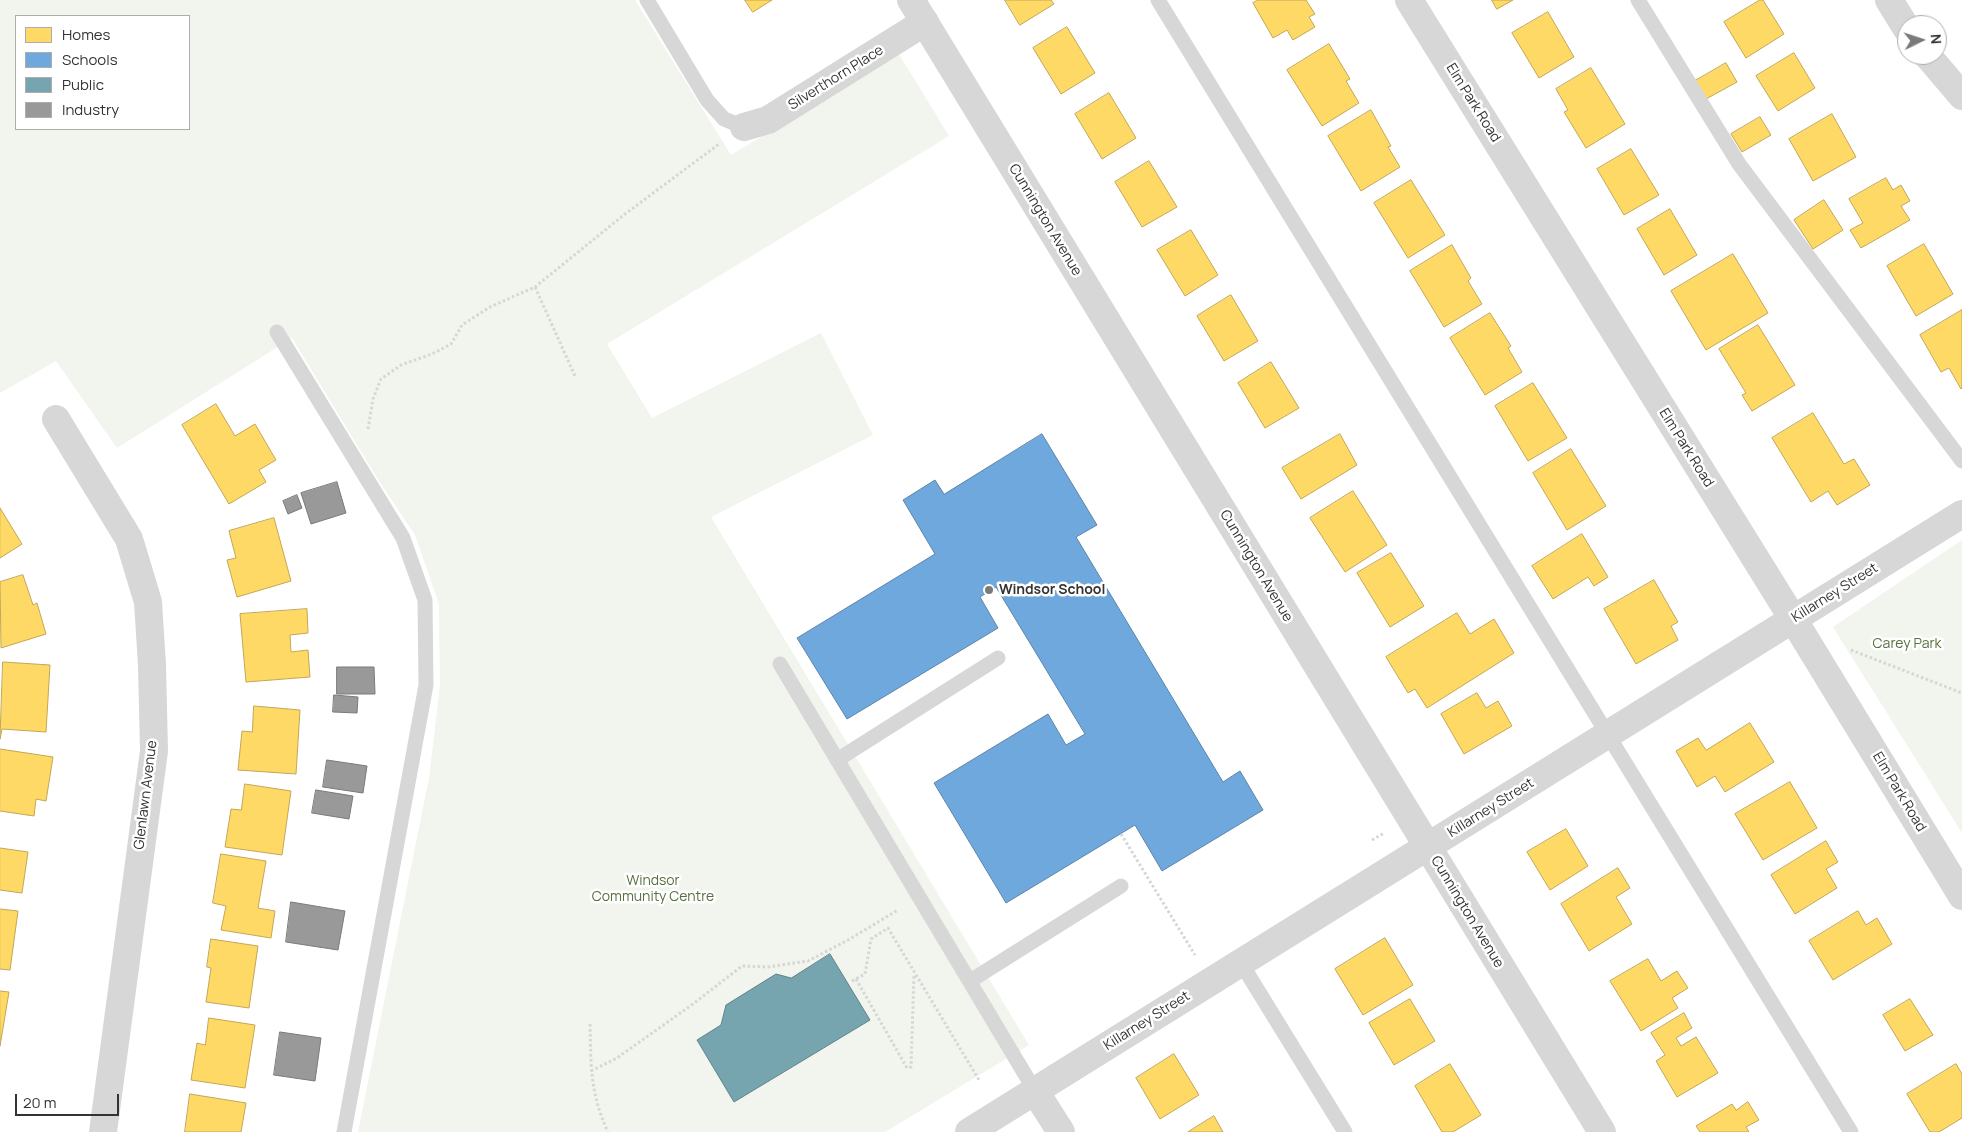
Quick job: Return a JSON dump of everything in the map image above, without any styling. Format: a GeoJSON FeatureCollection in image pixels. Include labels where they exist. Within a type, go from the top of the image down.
{"type":"FeatureCollection","features":[{"type":"Feature","properties":{"kind":"street","name":"Elm Park Road"},"geometry":{"type":"LineString","coordinates":[[1409,0],[1793,619],[1962,896]]}},
{"type":"Feature","properties":{"kind":"street"},"geometry":{"type":"LineString","coordinates":[[1889,0],[1898,15]]}},
{"type":"Feature","properties":{"kind":"street","name":"Silverthorn Place"},"geometry":{"type":"LineString","coordinates":[[744,127],[768,120],[918,11]]}},
{"type":"Feature","properties":{"kind":"street","name":"Cunnington Avenue"},"geometry":{"type":"LineString","coordinates":[[918,11],[1602,1132]]}},
{"type":"Feature","properties":{"kind":"street"},"geometry":{"type":"LineString","coordinates":[[1936,65],[1962,96]]}},
{"type":"Feature","properties":{"kind":"street","name":"Glenlawn Avenue"},"geometry":{"type":"LineString","coordinates":[[56,418],[129,539],[148,602],[154,751],[103,1132]]}},
{"type":"Feature","properties":{"kind":"street","name":"Killarney Street"},"geometry":{"type":"LineString","coordinates":[[968,1132],[1608,736],[1962,514]]}},
{"type":"Feature","properties":{"kind":"street"},"geometry":{"type":"LineString","coordinates":[[1036,1090],[1061,1132]]}},
{"type":"Feature","properties":{"kind":"lane"},"geometry":{"type":"LineString","coordinates":[[647,0],[707,100],[724,119],[744,127]]}},
{"type":"Feature","properties":{"kind":"lane"},"geometry":{"type":"LineString","coordinates":[[1158,0],[1851,1132]]}},
{"type":"Feature","properties":{"kind":"lane"},"geometry":{"type":"LineString","coordinates":[[1638,0],[1740,164],[1962,461]]}},
{"type":"Feature","properties":{"kind":"lane"},"geometry":{"type":"LineString","coordinates":[[277,332],[403,538],[425,600],[426,685],[344,1132]]}},
{"type":"Feature","properties":{"kind":"lane"},"geometry":{"type":"LineString","coordinates":[[837,760],[998,658]]}},
{"type":"Feature","properties":{"kind":"lane"},"geometry":{"type":"LineString","coordinates":[[780,664],[1036,1090]]}},
{"type":"Feature","properties":{"kind":"lane"},"geometry":{"type":"LineString","coordinates":[[970,981],[1121,886]]}},
{"type":"Feature","properties":{"kind":"lane"},"geometry":{"type":"LineString","coordinates":[[1241,963],[1345,1132]]}},
{"type":"Feature","properties":{"kind":"path"},"geometry":{"type":"LineString","coordinates":[[362,470],[373,399],[381,379],[400,365],[432,354],[451,344],[462,325],[490,307],[535,287],[624,214],[744,127]]}},
{"type":"Feature","properties":{"kind":"path"},"geometry":{"type":"LineString","coordinates":[[535,287],[575,376]]}},
{"type":"Feature","properties":{"kind":"path"},"geometry":{"type":"LineString","coordinates":[[1847,649],[1962,693]]}},
{"type":"Feature","properties":{"kind":"path"},"geometry":{"type":"LineString","coordinates":[[1121,834],[1210,982]]}},
{"type":"Feature","properties":{"kind":"path"},"geometry":{"type":"LineString","coordinates":[[591,1071],[617,1058],[693,1004],[742,966],[768,967],[808,961],[848,940],[919,897]]}},
{"type":"Feature","properties":{"kind":"path"},"geometry":{"type":"LineString","coordinates":[[914,973],[911,1067],[907,1068],[854,980],[864,974],[871,939],[888,928],[979,1080]]}},
{"type":"Feature","properties":{"kind":"path"},"geometry":{"type":"LineString","coordinates":[[590,1024],[592,1081],[601,1116],[608,1132]]}},
{"type":"Feature","properties":{"kind":"green space","name":"Windsor Community Centre"},"geometry":{"type":"Polygon","coordinates":[[[0,0],[635,0],[731,155],[899,54],[949,136],[607,344],[652,418],[821,333],[873,435],[711,517],[1029,1045],[885,1132],[358,1132],[429,778],[440,686],[439,604],[415,535],[379,481],[292,338],[117,448],[56,361],[0,393],[0,0]]]}},
{"type":"Feature","properties":{"kind":"green space","name":"Carey Park"},"geometry":{"type":"Polygon","coordinates":[[[1962,540],[1962,833],[1833,627],[1962,540]]]}},
{"type":"Feature","properties":{"kind":"building: Homes"},"geometry":{"type":"Polygon","coordinates":[[[745,0],[772,0],[753,12],[745,0]]]}},
{"type":"Feature","properties":{"kind":"building: Homes"},"geometry":{"type":"Polygon","coordinates":[[[1005,0],[1051,0],[1054,4],[1020,25],[1005,0]]]}},
{"type":"Feature","properties":{"kind":"building: Homes"},"geometry":{"type":"Polygon","coordinates":[[[1258,0],[1306,0],[1315,14],[1309,17],[1315,27],[1293,40],[1287,30],[1273,38],[1253,3],[1258,0]]]}},
{"type":"Feature","properties":{"kind":"building: Homes"},"geometry":{"type":"Polygon","coordinates":[[[1492,0],[1513,0],[1497,9],[1492,0]]]}},
{"type":"Feature","properties":{"kind":"building: Homes"},"geometry":{"type":"Polygon","coordinates":[[[1763,0],[1784,34],[1746,58],[1724,22],[1763,0]]]}},
{"type":"Feature","properties":{"kind":"building: Homes"},"geometry":{"type":"Polygon","coordinates":[[[1548,12],[1574,57],[1539,78],[1512,33],[1548,12]]]}},
{"type":"Feature","properties":{"kind":"building: Homes"},"geometry":{"type":"Polygon","coordinates":[[[1067,27],[1095,73],[1061,94],[1033,48],[1067,27]]]}},
{"type":"Feature","properties":{"kind":"building: Homes"},"geometry":{"type":"Polygon","coordinates":[[[1329,44],[1350,79],[1346,81],[1359,103],[1322,126],[1287,70],[1329,44]]]}},
{"type":"Feature","properties":{"kind":"building: Homes"},"geometry":{"type":"Polygon","coordinates":[[[1794,53],[1815,88],[1778,111],[1756,76],[1794,53]]]}},
{"type":"Feature","properties":{"kind":"building: Homes"},"geometry":{"type":"Polygon","coordinates":[[[1726,63],[1737,82],[1706,99],[1695,81],[1726,63]]]}},
{"type":"Feature","properties":{"kind":"building: Homes"},"geometry":{"type":"Polygon","coordinates":[[[1591,68],[1625,124],[1586,148],[1564,112],[1568,110],[1556,89],[1591,68]]]}},
{"type":"Feature","properties":{"kind":"building: Homes"},"geometry":{"type":"Polygon","coordinates":[[[1109,93],[1136,138],[1102,159],[1075,114],[1109,93]]]}},
{"type":"Feature","properties":{"kind":"building: Homes"},"geometry":{"type":"Polygon","coordinates":[[[1371,110],[1391,146],[1388,147],[1400,167],[1361,191],[1328,136],[1371,110]]]}},
{"type":"Feature","properties":{"kind":"building: Homes"},"geometry":{"type":"Polygon","coordinates":[[[1832,114],[1856,157],[1813,181],[1789,139],[1832,114]]]}},
{"type":"Feature","properties":{"kind":"building: Homes"},"geometry":{"type":"Polygon","coordinates":[[[1760,117],[1771,135],[1742,152],[1731,134],[1760,117]]]}},
{"type":"Feature","properties":{"kind":"building: Homes"},"geometry":{"type":"Polygon","coordinates":[[[1631,149],[1659,195],[1624,215],[1597,169],[1631,149]]]}},
{"type":"Feature","properties":{"kind":"building: Homes"},"geometry":{"type":"Polygon","coordinates":[[[1149,161],[1177,207],[1142,227],[1115,182],[1149,161]]]}},
{"type":"Feature","properties":{"kind":"building: Homes"},"geometry":{"type":"Polygon","coordinates":[[[1886,178],[1893,190],[1901,185],[1910,201],[1901,206],[1910,220],[1861,248],[1850,230],[1863,223],[1849,199],[1886,178]]]}},
{"type":"Feature","properties":{"kind":"building: Homes"},"geometry":{"type":"Polygon","coordinates":[[[1411,180],[1445,235],[1408,258],[1374,203],[1411,180]]]}},
{"type":"Feature","properties":{"kind":"building: Homes"},"geometry":{"type":"Polygon","coordinates":[[[1824,200],[1843,230],[1813,249],[1794,220],[1824,200]]]}},
{"type":"Feature","properties":{"kind":"building: Homes"},"geometry":{"type":"Polygon","coordinates":[[[1670,209],[1697,255],[1664,275],[1637,229],[1670,209]]]}},
{"type":"Feature","properties":{"kind":"building: Homes"},"geometry":{"type":"Polygon","coordinates":[[[1191,230],[1218,275],[1185,296],[1157,250],[1191,230]]]}},
{"type":"Feature","properties":{"kind":"building: Homes"},"geometry":{"type":"Polygon","coordinates":[[[1924,244],[1953,294],[1916,316],[1887,266],[1924,244]]]}},
{"type":"Feature","properties":{"kind":"building: Homes"},"geometry":{"type":"Polygon","coordinates":[[[1452,245],[1471,278],[1468,281],[1482,304],[1444,327],[1410,271],[1452,245]]]}},
{"type":"Feature","properties":{"kind":"building: Homes"},"geometry":{"type":"Polygon","coordinates":[[[1733,254],[1768,313],[1706,350],[1671,291],[1733,254]]]}},
{"type":"Feature","properties":{"kind":"building: Homes"},"geometry":{"type":"Polygon","coordinates":[[[1231,295],[1258,341],[1224,361],[1197,316],[1231,295]]]}},
{"type":"Feature","properties":{"kind":"building: Homes"},"geometry":{"type":"Polygon","coordinates":[[[1962,310],[1961,389],[1949,368],[1941,372],[1920,335],[1962,310]]]}},
{"type":"Feature","properties":{"kind":"building: Homes"},"geometry":{"type":"Polygon","coordinates":[[[1490,313],[1511,346],[1508,348],[1522,372],[1485,395],[1450,338],[1490,313]]]}},
{"type":"Feature","properties":{"kind":"building: Homes"},"geometry":{"type":"Polygon","coordinates":[[[1758,325],[1795,385],[1752,411],[1742,395],[1746,393],[1719,349],[1758,325]]]}},
{"type":"Feature","properties":{"kind":"building: Homes"},"geometry":{"type":"Polygon","coordinates":[[[1271,362],[1299,408],[1265,428],[1238,383],[1271,362]]]}},
{"type":"Feature","properties":{"kind":"building: Homes"},"geometry":{"type":"Polygon","coordinates":[[[1533,383],[1567,438],[1528,461],[1495,406],[1533,383]]]}},
{"type":"Feature","properties":{"kind":"building: Homes"},"geometry":{"type":"Polygon","coordinates":[[[216,404],[235,436],[255,424],[276,460],[259,470],[266,482],[229,504],[182,425],[216,404]]]}},
{"type":"Feature","properties":{"kind":"building: Homes"},"geometry":{"type":"Polygon","coordinates":[[[1813,413],[1844,464],[1854,459],[1870,485],[1837,505],[1828,491],[1811,502],[1772,438],[1813,413]]]}},
{"type":"Feature","properties":{"kind":"building: Homes"},"geometry":{"type":"Polygon","coordinates":[[[1340,434],[1357,465],[1301,499],[1282,468],[1340,434]]]}},
{"type":"Feature","properties":{"kind":"building: Homes"},"geometry":{"type":"Polygon","coordinates":[[[1571,449],[1606,506],[1567,530],[1533,473],[1571,449]]]}},
{"type":"Feature","properties":{"kind":"building: Homes"},"geometry":{"type":"Polygon","coordinates":[[[1353,491],[1387,545],[1345,572],[1310,518],[1353,491]]]}},
{"type":"Feature","properties":{"kind":"building: Homes"},"geometry":{"type":"Polygon","coordinates":[[[0,508],[22,544],[0,558],[0,508]]]}},
{"type":"Feature","properties":{"kind":"building: Homes"},"geometry":{"type":"Polygon","coordinates":[[[274,518],[291,581],[237,597],[227,560],[236,558],[229,531],[274,518]]]}},
{"type":"Feature","properties":{"kind":"building: Homes"},"geometry":{"type":"Polygon","coordinates":[[[1582,534],[1608,577],[1594,586],[1588,577],[1553,599],[1532,566],[1582,534]]]}},
{"type":"Feature","properties":{"kind":"building: Homes"},"geometry":{"type":"Polygon","coordinates":[[[1391,553],[1424,606],[1390,627],[1357,573],[1391,553]]]}},
{"type":"Feature","properties":{"kind":"building: Homes"},"geometry":{"type":"Polygon","coordinates":[[[23,575],[33,605],[37,603],[46,634],[1,648],[0,582],[23,575]]]}},
{"type":"Feature","properties":{"kind":"building: Homes"},"geometry":{"type":"Polygon","coordinates":[[[1654,580],[1678,622],[1671,626],[1678,640],[1636,664],[1604,609],[1654,580]]]}},
{"type":"Feature","properties":{"kind":"building: Homes"},"geometry":{"type":"Polygon","coordinates":[[[307,609],[308,633],[290,635],[291,652],[308,650],[310,677],[246,682],[240,614],[307,609]]]}},
{"type":"Feature","properties":{"kind":"building: Homes"},"geometry":{"type":"Polygon","coordinates":[[[1457,613],[1470,634],[1494,619],[1514,653],[1427,708],[1415,689],[1408,693],[1386,657],[1457,613]]]}},
{"type":"Feature","properties":{"kind":"building: Homes"},"geometry":{"type":"Polygon","coordinates":[[[3,662],[50,665],[46,732],[2,729],[0,739],[3,662]]]}},
{"type":"Feature","properties":{"kind":"building: Homes"},"geometry":{"type":"Polygon","coordinates":[[[1477,693],[1486,708],[1498,701],[1512,726],[1464,754],[1441,714],[1477,693]]]}},
{"type":"Feature","properties":{"kind":"building: Homes"},"geometry":{"type":"Polygon","coordinates":[[[254,706],[300,710],[296,774],[238,770],[242,731],[252,732],[254,706]]]}},
{"type":"Feature","properties":{"kind":"building: Homes"},"geometry":{"type":"Polygon","coordinates":[[[1750,723],[1774,762],[1725,792],[1715,776],[1697,787],[1676,751],[1698,738],[1706,750],[1750,723]]]}},
{"type":"Feature","properties":{"kind":"building: Homes"},"geometry":{"type":"Polygon","coordinates":[[[0,749],[53,757],[46,801],[36,799],[34,816],[0,811],[0,749]]]}},
{"type":"Feature","properties":{"kind":"building: Homes"},"geometry":{"type":"Polygon","coordinates":[[[1790,782],[1817,828],[1763,860],[1735,814],[1790,782]]]}},
{"type":"Feature","properties":{"kind":"building: Homes"},"geometry":{"type":"Polygon","coordinates":[[[245,784],[291,791],[282,855],[225,847],[231,809],[241,810],[245,784]]]}},
{"type":"Feature","properties":{"kind":"building: Homes"},"geometry":{"type":"Polygon","coordinates":[[[1566,829],[1588,866],[1550,890],[1527,852],[1566,829]]]}},
{"type":"Feature","properties":{"kind":"building: Homes"},"geometry":{"type":"Polygon","coordinates":[[[1826,841],[1838,862],[1826,869],[1837,888],[1795,914],[1771,875],[1826,841]]]}},
{"type":"Feature","properties":{"kind":"building: Homes"},"geometry":{"type":"Polygon","coordinates":[[[0,848],[28,852],[22,893],[0,890],[0,848]]]}},
{"type":"Feature","properties":{"kind":"building: Homes"},"geometry":{"type":"Polygon","coordinates":[[[221,854],[266,861],[258,908],[275,911],[271,938],[221,930],[226,906],[213,903],[221,854]]]}},
{"type":"Feature","properties":{"kind":"building: Homes"},"geometry":{"type":"Polygon","coordinates":[[[1618,868],[1630,888],[1616,897],[1632,924],[1589,951],[1561,904],[1618,868]]]}},
{"type":"Feature","properties":{"kind":"building: Homes"},"geometry":{"type":"Polygon","coordinates":[[[0,909],[18,911],[10,970],[0,969],[0,909]]]}},
{"type":"Feature","properties":{"kind":"building: Homes"},"geometry":{"type":"Polygon","coordinates":[[[1858,911],[1866,925],[1877,918],[1892,944],[1833,980],[1809,941],[1858,911]]]}},
{"type":"Feature","properties":{"kind":"building: Homes"},"geometry":{"type":"Polygon","coordinates":[[[1385,938],[1413,985],[1363,1015],[1335,969],[1385,938]]]}},
{"type":"Feature","properties":{"kind":"building: Homes"},"geometry":{"type":"Polygon","coordinates":[[[211,939],[258,946],[249,1008],[206,1002],[211,968],[207,967],[211,939]]]}},
{"type":"Feature","properties":{"kind":"building: Homes"},"geometry":{"type":"Polygon","coordinates":[[[1648,959],[1661,981],[1677,971],[1688,988],[1672,998],[1678,1008],[1641,1031],[1610,981],[1648,959]]]}},
{"type":"Feature","properties":{"kind":"building: Homes"},"geometry":{"type":"Polygon","coordinates":[[[0,991],[9,992],[0,1046],[0,991]]]}},
{"type":"Feature","properties":{"kind":"building: Homes"},"geometry":{"type":"Polygon","coordinates":[[[1410,999],[1435,1041],[1394,1065],[1369,1023],[1410,999]]]}},
{"type":"Feature","properties":{"kind":"building: Homes"},"geometry":{"type":"Polygon","coordinates":[[[1910,999],[1933,1035],[1905,1051],[1883,1015],[1910,999]]]}},
{"type":"Feature","properties":{"kind":"building: Homes"},"geometry":{"type":"Polygon","coordinates":[[[1684,1013],[1692,1028],[1676,1038],[1681,1046],[1696,1037],[1718,1073],[1677,1097],[1656,1061],[1665,1055],[1651,1033],[1684,1013]]]}},
{"type":"Feature","properties":{"kind":"building: Homes"},"geometry":{"type":"Polygon","coordinates":[[[209,1018],[255,1025],[245,1088],[191,1080],[197,1043],[205,1045],[209,1018]]]}},
{"type":"Feature","properties":{"kind":"building: Homes"},"geometry":{"type":"Polygon","coordinates":[[[1174,1054],[1199,1095],[1160,1119],[1136,1078],[1174,1054]]]}},
{"type":"Feature","properties":{"kind":"building: Homes"},"geometry":{"type":"Polygon","coordinates":[[[1450,1064],[1481,1115],[1453,1132],[1442,1132],[1415,1086],[1450,1064]]]}},
{"type":"Feature","properties":{"kind":"building: Homes"},"geometry":{"type":"Polygon","coordinates":[[[1956,1064],[1962,1074],[1962,1118],[1939,1132],[1930,1132],[1907,1094],[1956,1064]]]}},
{"type":"Feature","properties":{"kind":"building: Homes"},"geometry":{"type":"Polygon","coordinates":[[[190,1094],[246,1103],[241,1132],[185,1132],[190,1094]]]}},
{"type":"Feature","properties":{"kind":"building: Homes"},"geometry":{"type":"Polygon","coordinates":[[[1748,1102],[1759,1120],[1746,1127],[1749,1132],[1700,1132],[1696,1126],[1732,1104],[1736,1110],[1748,1102]]]}},
{"type":"Feature","properties":{"kind":"building: Homes"},"geometry":{"type":"Polygon","coordinates":[[[1214,1116],[1223,1132],[1188,1132],[1214,1116]]]}},
{"type":"Feature","properties":{"kind":"building: Schools"},"geometry":{"type":"Polygon","coordinates":[[[1042,434],[1097,525],[1076,537],[1223,782],[1240,771],[1263,810],[1162,871],[1135,825],[1006,903],[934,783],[1048,714],[1066,745],[1085,734],[996,587],[980,597],[998,628],[847,719],[797,638],[935,554],[903,500],[935,480],[944,494],[1042,434]]]}},
{"type":"Feature","properties":{"kind":"building: Public"},"geometry":{"type":"Polygon","coordinates":[[[830,954],[870,1020],[734,1102],[697,1040],[721,1025],[726,1005],[776,974],[791,978],[830,954]]]}},
{"type":"Feature","properties":{"kind":"building: Industry"},"geometry":{"type":"Polygon","coordinates":[[[337,482],[346,513],[311,524],[301,493],[337,482]]]}},
{"type":"Feature","properties":{"kind":"building: Industry"},"geometry":{"type":"Polygon","coordinates":[[[297,495],[302,508],[288,514],[283,501],[297,495]]]}},
{"type":"Feature","properties":{"kind":"building: Industry"},"geometry":{"type":"Polygon","coordinates":[[[337,667],[374,667],[375,694],[337,694],[337,667]]]}},
{"type":"Feature","properties":{"kind":"building: Industry"},"geometry":{"type":"Polygon","coordinates":[[[334,695],[358,697],[357,713],[333,712],[334,695]]]}},
{"type":"Feature","properties":{"kind":"building: Industry"},"geometry":{"type":"Polygon","coordinates":[[[327,760],[367,766],[363,793],[323,787],[327,760]]]}},
{"type":"Feature","properties":{"kind":"building: Industry"},"geometry":{"type":"Polygon","coordinates":[[[316,790],[353,796],[349,819],[312,813],[316,790]]]}},
{"type":"Feature","properties":{"kind":"building: Industry"},"geometry":{"type":"Polygon","coordinates":[[[291,902],[345,911],[338,950],[286,942],[291,902]]]}},
{"type":"Feature","properties":{"kind":"building: Industry"},"geometry":{"type":"Polygon","coordinates":[[[280,1032],[321,1038],[315,1081],[274,1075],[280,1032]]]}},
{"type":"Feature","properties":{"kind":"place","name":"Windsor School"},"geometry":{"type":"Point","coordinates":[989,590]}}]}
